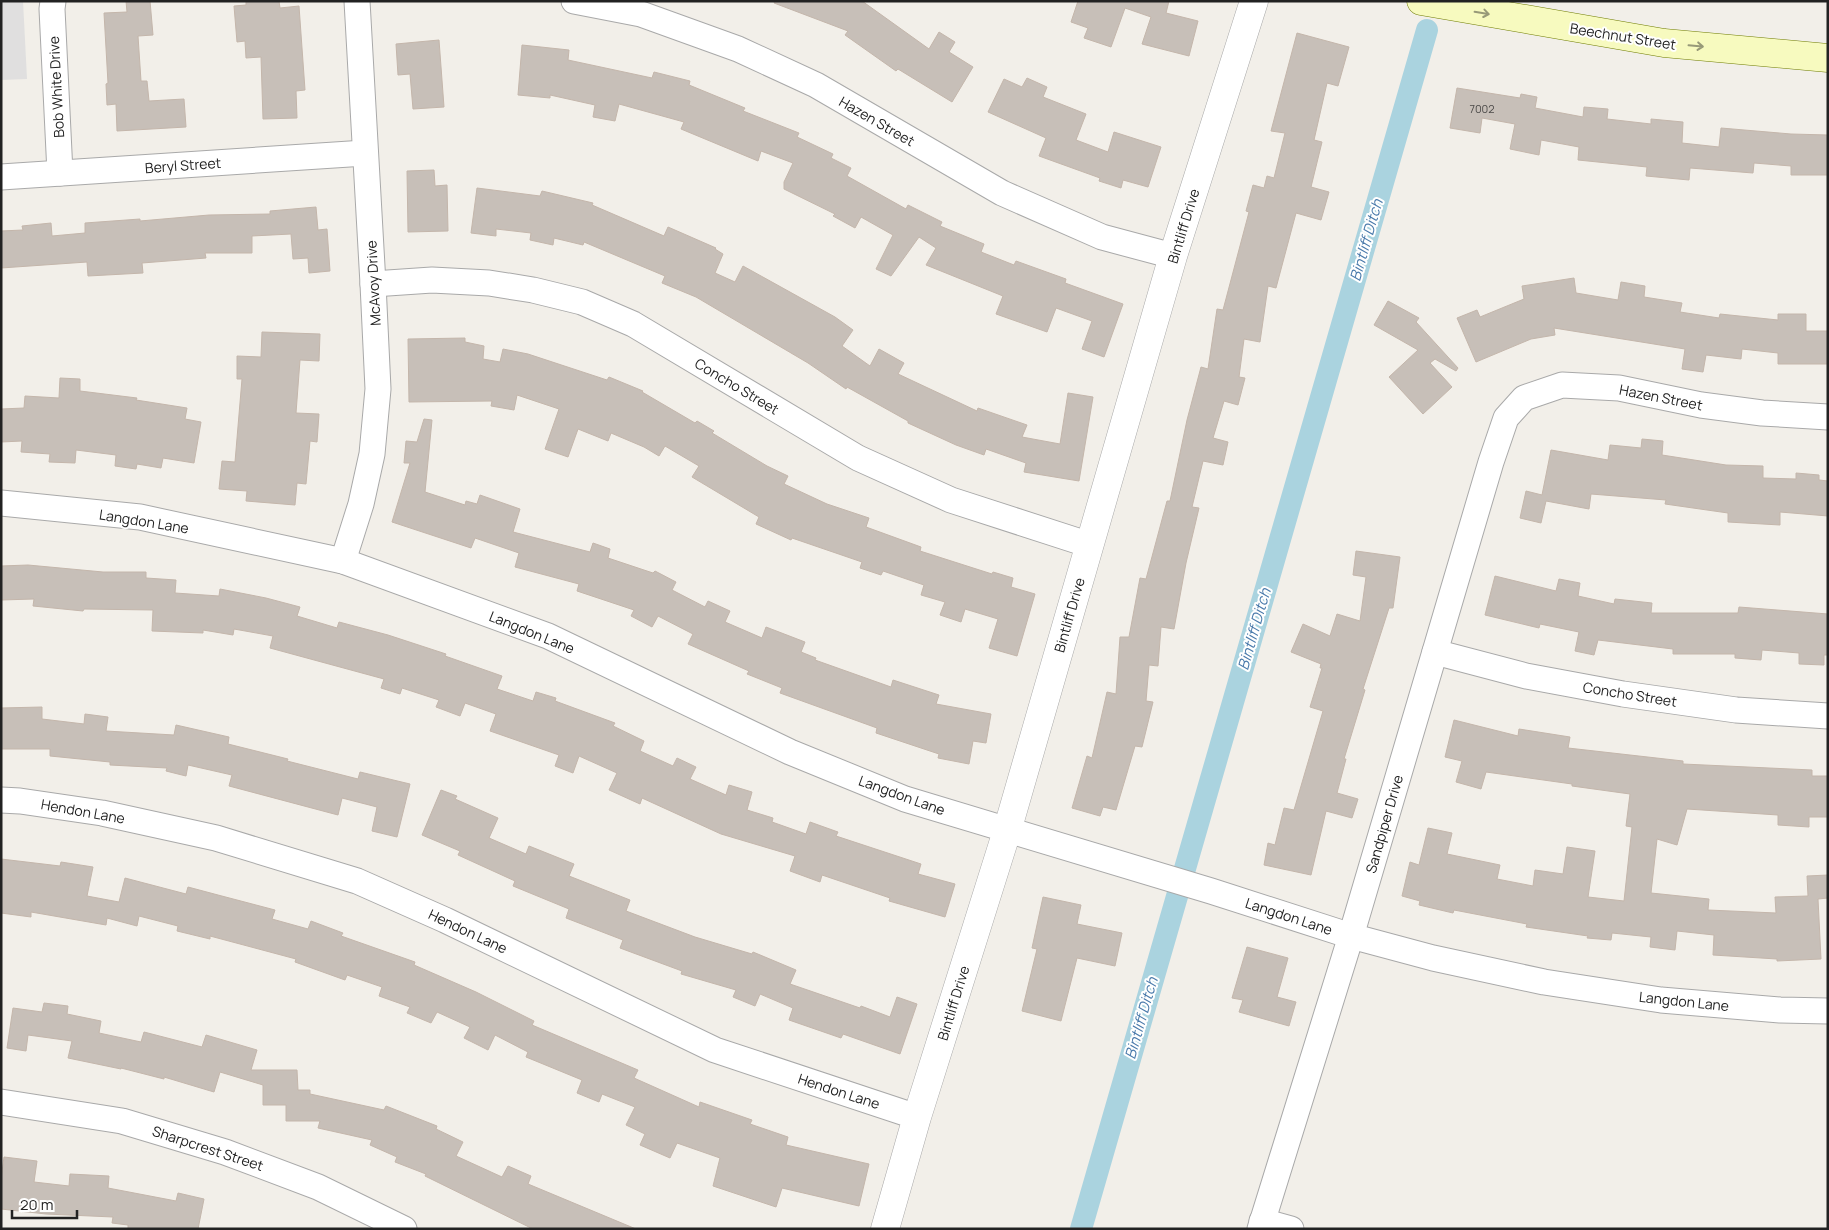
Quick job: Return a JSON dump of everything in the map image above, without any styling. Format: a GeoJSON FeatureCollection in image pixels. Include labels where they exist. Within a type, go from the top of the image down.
{"type":"FeatureCollection","features":[{"type":"Feature","properties":{"kind":"main road","name":"Beechnut Street"},"geometry":{"type":"LineString","coordinates":[[1421,1],[1511,9],[1664,44],[1828,58]]}},
{"type":"Feature","properties":{"kind":"street","name":"Bob White Drive"},"geometry":{"type":"LineString","coordinates":[[53,1],[60,173]]}},
{"type":"Feature","properties":{"kind":"street","name":"McAvoy Drive"},"geometry":{"type":"LineString","coordinates":[[343,561],[361,504],[372,454],[378,389],[357,1]]}},
{"type":"Feature","properties":{"kind":"street","name":"Hazen Street"},"geometry":{"type":"LineString","coordinates":[[574,1],[641,14],[738,49],[816,85],[1002,193],[1102,237],[1173,256]]}},
{"type":"Feature","properties":{"kind":"street","name":"Bintliff Drive"},"geometry":{"type":"LineString","coordinates":[[886,1229],[918,1117],[1007,831],[1173,256],[1254,1]]}},
{"type":"Feature","properties":{"kind":"street","name":"Beryl Street"},"geometry":{"type":"LineString","coordinates":[[1,177],[365,154]]}},
{"type":"Feature","properties":{"kind":"street","name":"Concho Street"},"geometry":{"type":"LineString","coordinates":[[373,284],[432,280],[489,283],[532,290],[582,302],[632,324],[858,458],[951,500],[1090,545]]}},
{"type":"Feature","properties":{"kind":"street","name":"Hazen Street"},"geometry":{"type":"LineString","coordinates":[[1506,418],[1524,398],[1562,385],[1619,388],[1710,406],[1762,413],[1828,418]]}},
{"type":"Feature","properties":{"kind":"street","name":"Sandpiper Drive"},"geometry":{"type":"LineString","coordinates":[[1261,1225],[1351,936],[1434,652],[1506,418]]}},
{"type":"Feature","properties":{"kind":"street","name":"Langdon Lane"},"geometry":{"type":"LineString","coordinates":[[1,503],[140,517],[343,561],[548,636],[790,752],[905,799],[1211,891],[1351,936],[1433,958],[1544,982],[1661,1000],[1780,1010],[1828,1011]]}},
{"type":"Feature","properties":{"kind":"street","name":"Concho Street"},"geometry":{"type":"LineString","coordinates":[[1434,652],[1526,676],[1623,694],[1736,710],[1828,716]]}},
{"type":"Feature","properties":{"kind":"street","name":"Hendon Lane"},"geometry":{"type":"LineString","coordinates":[[1,800],[102,813],[216,838],[357,881],[445,920],[715,1050],[918,1117]]}},
{"type":"Feature","properties":{"kind":"street","name":"Sharpcrest Street"},"geometry":{"type":"LineString","coordinates":[[1,1102],[122,1121],[225,1152],[318,1187],[404,1229]]}},
{"type":"Feature","properties":{"kind":"street"},"geometry":{"type":"LineString","coordinates":[[1261,1225],[1291,1229]]}},
{"type":"Feature","properties":{"kind":"shaded area"},"geometry":{"type":"Polygon","coordinates":[[[1,1],[23,1],[27,79],[1,80],[1,1]]]}},
{"type":"Feature","properties":{"kind":"building"},"geometry":{"type":"Polygon","coordinates":[[[126,1],[150,1],[153,35],[138,36],[141,81],[147,81],[149,101],[184,99],[186,127],[117,131],[116,104],[107,105],[106,84],[108,83],[104,13],[127,12],[126,1]]]}},
{"type":"Feature","properties":{"kind":"building"},"geometry":{"type":"Polygon","coordinates":[[[246,1],[279,1],[280,8],[299,6],[305,90],[296,91],[297,118],[263,119],[261,57],[246,58],[245,41],[237,42],[234,6],[246,5],[246,1]]]}},
{"type":"Feature","properties":{"kind":"building"},"geometry":{"type":"Polygon","coordinates":[[[775,1],[862,1],[929,49],[939,32],[955,42],[949,52],[973,67],[952,102],[898,69],[896,71],[845,35],[848,31],[774,3],[775,1]]]}},
{"type":"Feature","properties":{"kind":"building"},"geometry":{"type":"Polygon","coordinates":[[[1078,1],[1169,1],[1166,13],[1198,21],[1189,56],[1142,44],[1151,17],[1125,8],[1111,47],[1084,38],[1088,28],[1071,22],[1078,1]]]}},
{"type":"Feature","properties":{"kind":"building"},"geometry":{"type":"Polygon","coordinates":[[[1297,33],[1349,47],[1338,86],[1327,83],[1314,140],[1322,142],[1311,187],[1329,192],[1321,220],[1296,213],[1276,288],[1268,286],[1260,342],[1244,339],[1239,377],[1245,378],[1238,405],[1224,401],[1213,438],[1228,442],[1223,465],[1203,461],[1192,507],[1199,508],[1186,563],[1174,629],[1161,627],[1158,666],[1149,665],[1146,701],[1153,702],[1142,747],[1135,746],[1116,810],[1103,807],[1100,816],[1072,808],[1087,756],[1092,758],[1107,692],[1116,694],[1120,637],[1129,637],[1140,578],[1146,579],[1167,501],[1170,501],[1187,420],[1201,367],[1208,369],[1217,309],[1223,310],[1249,212],[1246,211],[1253,185],[1264,188],[1267,176],[1274,178],[1285,133],[1271,131],[1297,33]]]}},
{"type":"Feature","properties":{"kind":"building"},"geometry":{"type":"Polygon","coordinates":[[[439,40],[444,107],[413,109],[410,74],[398,75],[396,44],[439,40]]]}},
{"type":"Feature","properties":{"kind":"building"},"geometry":{"type":"Polygon","coordinates":[[[522,45],[569,50],[568,60],[652,78],[654,72],[690,81],[689,85],[745,108],[743,111],[799,133],[797,137],[833,154],[831,158],[851,168],[847,176],[906,209],[908,205],[942,222],[940,226],[984,244],[981,252],[1014,265],[1016,261],[1066,279],[1065,283],[1123,304],[1104,357],[1082,349],[1092,321],[1056,308],[1047,332],[996,314],[1003,296],[926,265],[936,248],[919,237],[891,276],[876,269],[893,235],[861,217],[855,228],[833,216],[835,214],[784,189],[784,182],[793,163],[761,151],[758,161],[681,129],[684,122],[619,104],[615,121],[593,117],[595,105],[550,95],[550,98],[518,95],[522,45]]]}},
{"type":"Feature","properties":{"kind":"building"},"geometry":{"type":"Polygon","coordinates":[[[1027,78],[1047,87],[1043,97],[1086,114],[1076,140],[1108,152],[1114,132],[1161,147],[1148,187],[1123,180],[1121,188],[1099,181],[1100,178],[1039,156],[1046,138],[988,112],[1004,79],[1022,87],[1027,78]]]}},
{"type":"Feature","properties":{"kind":"building"},"geometry":{"type":"Polygon","coordinates":[[[1457,88],[1520,98],[1521,94],[1537,97],[1535,108],[1583,117],[1584,107],[1608,109],[1607,119],[1651,124],[1651,119],[1683,122],[1682,143],[1719,147],[1721,128],[1828,135],[1828,175],[1791,175],[1791,166],[1754,163],[1753,173],[1690,168],[1689,180],[1646,176],[1647,167],[1578,160],[1579,147],[1541,140],[1539,155],[1510,149],[1515,124],[1482,118],[1480,133],[1450,128],[1457,88]]]}},
{"type":"Feature","properties":{"kind":"building"},"geometry":{"type":"Polygon","coordinates":[[[434,170],[435,186],[447,185],[448,231],[408,232],[407,171],[434,170]]]}},
{"type":"Feature","properties":{"kind":"building"},"geometry":{"type":"Polygon","coordinates":[[[477,188],[540,196],[542,191],[593,203],[592,205],[664,236],[668,227],[716,248],[723,254],[715,273],[735,282],[743,266],[835,317],[853,330],[842,346],[870,366],[879,349],[904,363],[898,374],[977,411],[978,408],[1027,425],[1022,437],[1060,444],[1068,393],[1093,397],[1079,481],[1024,472],[1026,463],[986,449],[984,455],[956,445],[908,423],[908,421],[847,387],[846,389],[808,363],[696,297],[662,283],[665,276],[584,242],[583,245],[554,238],[553,245],[530,240],[531,233],[496,229],[496,236],[471,233],[477,188]]]}},
{"type":"Feature","properties":{"kind":"building"},"geometry":{"type":"Polygon","coordinates":[[[316,207],[318,230],[327,229],[330,271],[309,273],[308,258],[293,259],[291,234],[252,236],[252,253],[205,253],[206,258],[142,263],[143,273],[88,276],[87,262],[1,268],[1,231],[23,230],[22,226],[51,223],[52,236],[85,233],[85,223],[140,219],[140,221],[209,215],[270,214],[270,211],[316,207]]]}},
{"type":"Feature","properties":{"kind":"building"},"geometry":{"type":"Polygon","coordinates":[[[1574,278],[1576,293],[1618,300],[1621,282],[1645,286],[1644,297],[1682,303],[1680,312],[1719,318],[1720,314],[1778,320],[1778,314],[1806,314],[1806,331],[1828,331],[1828,364],[1778,364],[1778,353],[1742,349],[1741,359],[1706,355],[1703,372],[1682,369],[1685,349],[1554,328],[1555,335],[1531,339],[1476,362],[1457,318],[1477,310],[1480,317],[1524,299],[1522,286],[1574,278]]]}},
{"type":"Feature","properties":{"kind":"building"},"geometry":{"type":"Polygon","coordinates":[[[1388,301],[1419,318],[1416,322],[1458,368],[1456,371],[1435,359],[1430,363],[1452,387],[1423,414],[1389,377],[1418,350],[1374,325],[1388,301]]]}},
{"type":"Feature","properties":{"kind":"building"},"geometry":{"type":"Polygon","coordinates":[[[262,332],[320,334],[319,361],[300,360],[296,413],[319,414],[317,442],[310,441],[306,484],[297,483],[295,505],[246,501],[247,491],[219,489],[222,461],[235,462],[242,379],[237,379],[237,356],[261,357],[262,332]]]}},
{"type":"Feature","properties":{"kind":"building"},"geometry":{"type":"Polygon","coordinates":[[[465,338],[465,342],[484,346],[483,359],[500,362],[503,349],[528,354],[607,380],[609,377],[643,391],[695,423],[697,421],[714,431],[712,433],[767,466],[788,476],[784,484],[827,504],[869,518],[866,527],[921,547],[920,551],[992,574],[993,572],[1013,578],[1011,587],[1035,594],[1017,656],[989,648],[998,619],[965,609],[961,622],[940,615],[945,602],[921,595],[924,585],[883,571],[881,575],[860,568],[862,562],[792,538],[791,540],[756,524],[759,517],[692,477],[699,466],[665,446],[659,456],[644,447],[611,433],[608,441],[578,429],[568,457],[545,449],[559,409],[517,395],[514,410],[491,406],[492,401],[409,402],[408,339],[465,338]]]}},
{"type":"Feature","properties":{"kind":"building"},"geometry":{"type":"Polygon","coordinates":[[[60,378],[80,379],[80,391],[137,398],[136,400],[187,408],[185,419],[201,422],[194,463],[163,458],[161,468],[137,464],[136,469],[115,466],[116,455],[76,450],[75,463],[49,462],[50,454],[21,452],[22,441],[1,442],[1,409],[24,408],[25,396],[59,398],[60,378]]]}},
{"type":"Feature","properties":{"kind":"building"},"geometry":{"type":"Polygon","coordinates":[[[424,419],[432,420],[425,492],[465,505],[466,501],[477,504],[480,495],[520,509],[513,532],[590,552],[593,543],[610,549],[608,558],[653,573],[655,571],[676,582],[672,590],[705,607],[708,601],[730,611],[725,622],[762,638],[766,627],[805,642],[801,652],[816,658],[815,660],[891,687],[893,680],[939,695],[936,704],[991,714],[986,743],[973,741],[969,764],[938,758],[939,754],[876,733],[877,728],[780,693],[782,688],[747,674],[749,671],[688,644],[693,634],[658,616],[652,627],[631,616],[634,610],[577,591],[579,584],[515,567],[519,553],[475,538],[471,548],[392,522],[410,463],[404,463],[406,441],[417,442],[424,419]]]}},
{"type":"Feature","properties":{"kind":"building"},"geometry":{"type":"Polygon","coordinates":[[[1642,439],[1663,441],[1662,455],[1726,465],[1763,466],[1763,478],[1796,479],[1796,473],[1819,475],[1819,480],[1828,481],[1828,516],[1780,512],[1780,525],[1728,522],[1728,513],[1665,504],[1666,500],[1591,494],[1589,509],[1546,501],[1541,523],[1520,518],[1526,491],[1542,495],[1551,450],[1608,460],[1610,445],[1641,448],[1642,439]]]}},
{"type":"Feature","properties":{"kind":"building"},"geometry":{"type":"Polygon","coordinates":[[[1356,551],[1400,557],[1393,608],[1389,608],[1363,689],[1365,690],[1344,759],[1346,759],[1337,793],[1358,799],[1352,818],[1326,811],[1311,875],[1264,865],[1268,843],[1275,845],[1284,808],[1294,810],[1323,711],[1310,707],[1322,668],[1320,668],[1321,664],[1291,652],[1303,624],[1330,636],[1337,614],[1360,621],[1366,577],[1353,575],[1356,551]]]}},
{"type":"Feature","properties":{"kind":"building"},"geometry":{"type":"Polygon","coordinates":[[[28,565],[103,572],[146,572],[146,578],[176,580],[175,593],[219,596],[220,589],[266,598],[300,607],[297,616],[337,628],[339,622],[388,635],[446,654],[445,656],[502,676],[497,689],[533,701],[536,692],[556,698],[555,701],[615,723],[613,726],[644,741],[640,751],[673,766],[677,758],[696,767],[690,779],[726,795],[729,785],[752,792],[747,810],[773,818],[772,822],[806,834],[810,822],[838,832],[836,836],[921,864],[918,874],[955,884],[945,917],[889,901],[890,898],[822,875],[820,882],[790,871],[795,856],[721,834],[642,798],[640,804],[609,790],[617,773],[579,756],[573,773],[555,766],[559,755],[490,731],[496,714],[465,703],[460,716],[436,707],[439,700],[402,688],[400,694],[381,688],[384,679],[270,648],[273,636],[234,629],[233,635],[203,630],[203,633],[152,631],[153,610],[84,609],[83,611],[33,606],[34,599],[1,600],[1,566],[28,565]]]}},
{"type":"Feature","properties":{"kind":"building"},"geometry":{"type":"Polygon","coordinates":[[[1495,576],[1556,591],[1559,579],[1580,583],[1578,596],[1614,604],[1615,599],[1652,603],[1651,613],[1738,613],[1739,607],[1828,614],[1828,655],[1824,655],[1824,665],[1799,664],[1799,653],[1762,650],[1761,660],[1735,658],[1735,654],[1673,654],[1673,649],[1598,640],[1594,655],[1575,651],[1579,632],[1540,624],[1539,628],[1485,615],[1495,576]]]}},
{"type":"Feature","properties":{"kind":"building"},"geometry":{"type":"Polygon","coordinates":[[[42,707],[42,719],[84,724],[85,714],[108,717],[106,731],[174,735],[176,725],[229,737],[228,744],[358,779],[360,772],[410,784],[397,837],[372,831],[377,807],[342,798],[338,815],[229,786],[232,775],[188,765],[186,776],[166,771],[167,768],[110,765],[110,762],[50,756],[50,749],[1,749],[1,708],[42,707]]]}},
{"type":"Feature","properties":{"kind":"building"},"geometry":{"type":"Polygon","coordinates":[[[1454,720],[1518,736],[1519,729],[1570,737],[1568,748],[1683,761],[1683,764],[1812,770],[1812,776],[1828,776],[1828,817],[1809,817],[1809,827],[1778,825],[1778,815],[1687,809],[1677,845],[1657,839],[1651,893],[1709,899],[1708,910],[1776,913],[1775,897],[1808,896],[1807,876],[1828,875],[1828,898],[1818,899],[1821,959],[1777,961],[1777,959],[1713,955],[1714,935],[1677,931],[1675,950],[1650,947],[1651,937],[1612,933],[1611,940],[1587,938],[1588,936],[1526,927],[1527,924],[1454,910],[1453,913],[1419,905],[1420,901],[1402,896],[1410,862],[1419,865],[1428,828],[1452,833],[1447,854],[1500,865],[1497,879],[1533,886],[1535,870],[1563,874],[1567,847],[1595,851],[1588,897],[1624,901],[1632,827],[1626,826],[1630,794],[1486,772],[1481,789],[1456,782],[1462,761],[1445,757],[1454,720]]]}},
{"type":"Feature","properties":{"kind":"building"},"geometry":{"type":"Polygon","coordinates":[[[441,790],[457,796],[455,799],[498,818],[489,838],[526,854],[529,846],[574,864],[569,876],[630,900],[626,911],[695,937],[752,954],[753,952],[796,970],[790,984],[860,1008],[861,1006],[890,1017],[897,997],[917,1004],[900,1054],[843,1034],[841,1038],[789,1020],[793,1008],[760,994],[755,1006],[733,997],[736,990],[681,974],[682,971],[620,948],[623,940],[566,918],[569,909],[513,886],[515,881],[458,855],[460,851],[422,835],[441,790]]]}},
{"type":"Feature","properties":{"kind":"building"},"geometry":{"type":"Polygon","coordinates":[[[1,859],[60,866],[61,862],[93,867],[87,896],[119,902],[125,878],[186,894],[188,887],[275,910],[272,919],[308,929],[311,921],[343,933],[341,936],[415,962],[414,965],[476,992],[534,1021],[532,1025],[638,1070],[634,1078],[699,1107],[700,1102],[752,1120],[750,1124],[788,1137],[786,1145],[869,1164],[859,1206],[782,1188],[776,1207],[713,1186],[720,1158],[677,1143],[670,1158],[640,1145],[645,1134],[626,1125],[635,1107],[602,1094],[599,1102],[577,1093],[582,1080],[526,1057],[528,1052],[495,1035],[488,1050],[464,1038],[470,1027],[437,1012],[431,1023],[407,1013],[410,1007],[379,996],[382,987],[347,975],[345,980],[295,962],[296,959],[210,936],[210,939],[177,931],[178,926],[139,916],[137,926],[107,918],[106,925],[31,912],[31,917],[1,913],[1,859]]]}},
{"type":"Feature","properties":{"kind":"building"},"geometry":{"type":"Polygon","coordinates":[[[1043,897],[1081,905],[1077,924],[1122,933],[1115,966],[1077,958],[1061,1021],[1022,1011],[1037,949],[1032,948],[1043,897]]]}},
{"type":"Feature","properties":{"kind":"building"},"geometry":{"type":"Polygon","coordinates":[[[1247,947],[1288,958],[1277,997],[1296,1002],[1289,1026],[1239,1012],[1243,1000],[1232,998],[1247,947]]]}},
{"type":"Feature","properties":{"kind":"building"},"geometry":{"type":"Polygon","coordinates":[[[44,1003],[68,1006],[67,1014],[101,1021],[99,1033],[141,1042],[144,1032],[202,1047],[206,1035],[257,1050],[251,1070],[297,1070],[298,1090],[310,1090],[310,1094],[384,1110],[386,1106],[437,1126],[436,1129],[463,1142],[456,1156],[502,1177],[508,1166],[531,1176],[528,1184],[636,1229],[533,1229],[425,1176],[426,1174],[395,1162],[397,1157],[370,1145],[372,1140],[318,1128],[320,1121],[286,1121],[286,1105],[263,1105],[263,1085],[220,1072],[214,1092],[164,1077],[164,1079],[121,1068],[68,1058],[72,1041],[28,1035],[26,1051],[7,1048],[13,1008],[42,1012],[44,1003]]]}},
{"type":"Feature","properties":{"kind":"building"},"geometry":{"type":"Polygon","coordinates":[[[4,1157],[37,1161],[34,1182],[69,1186],[70,1174],[109,1176],[108,1188],[176,1201],[178,1193],[204,1199],[198,1229],[128,1229],[128,1225],[112,1223],[113,1217],[46,1214],[1,1209],[1,1179],[4,1157]]]}},
{"type":"Feature","properties":{"kind":"waterway","name":"Bintliff Ditch"},"geometry":{"type":"LineString","coordinates":[[1081,1229],[1427,30]]}}]}
